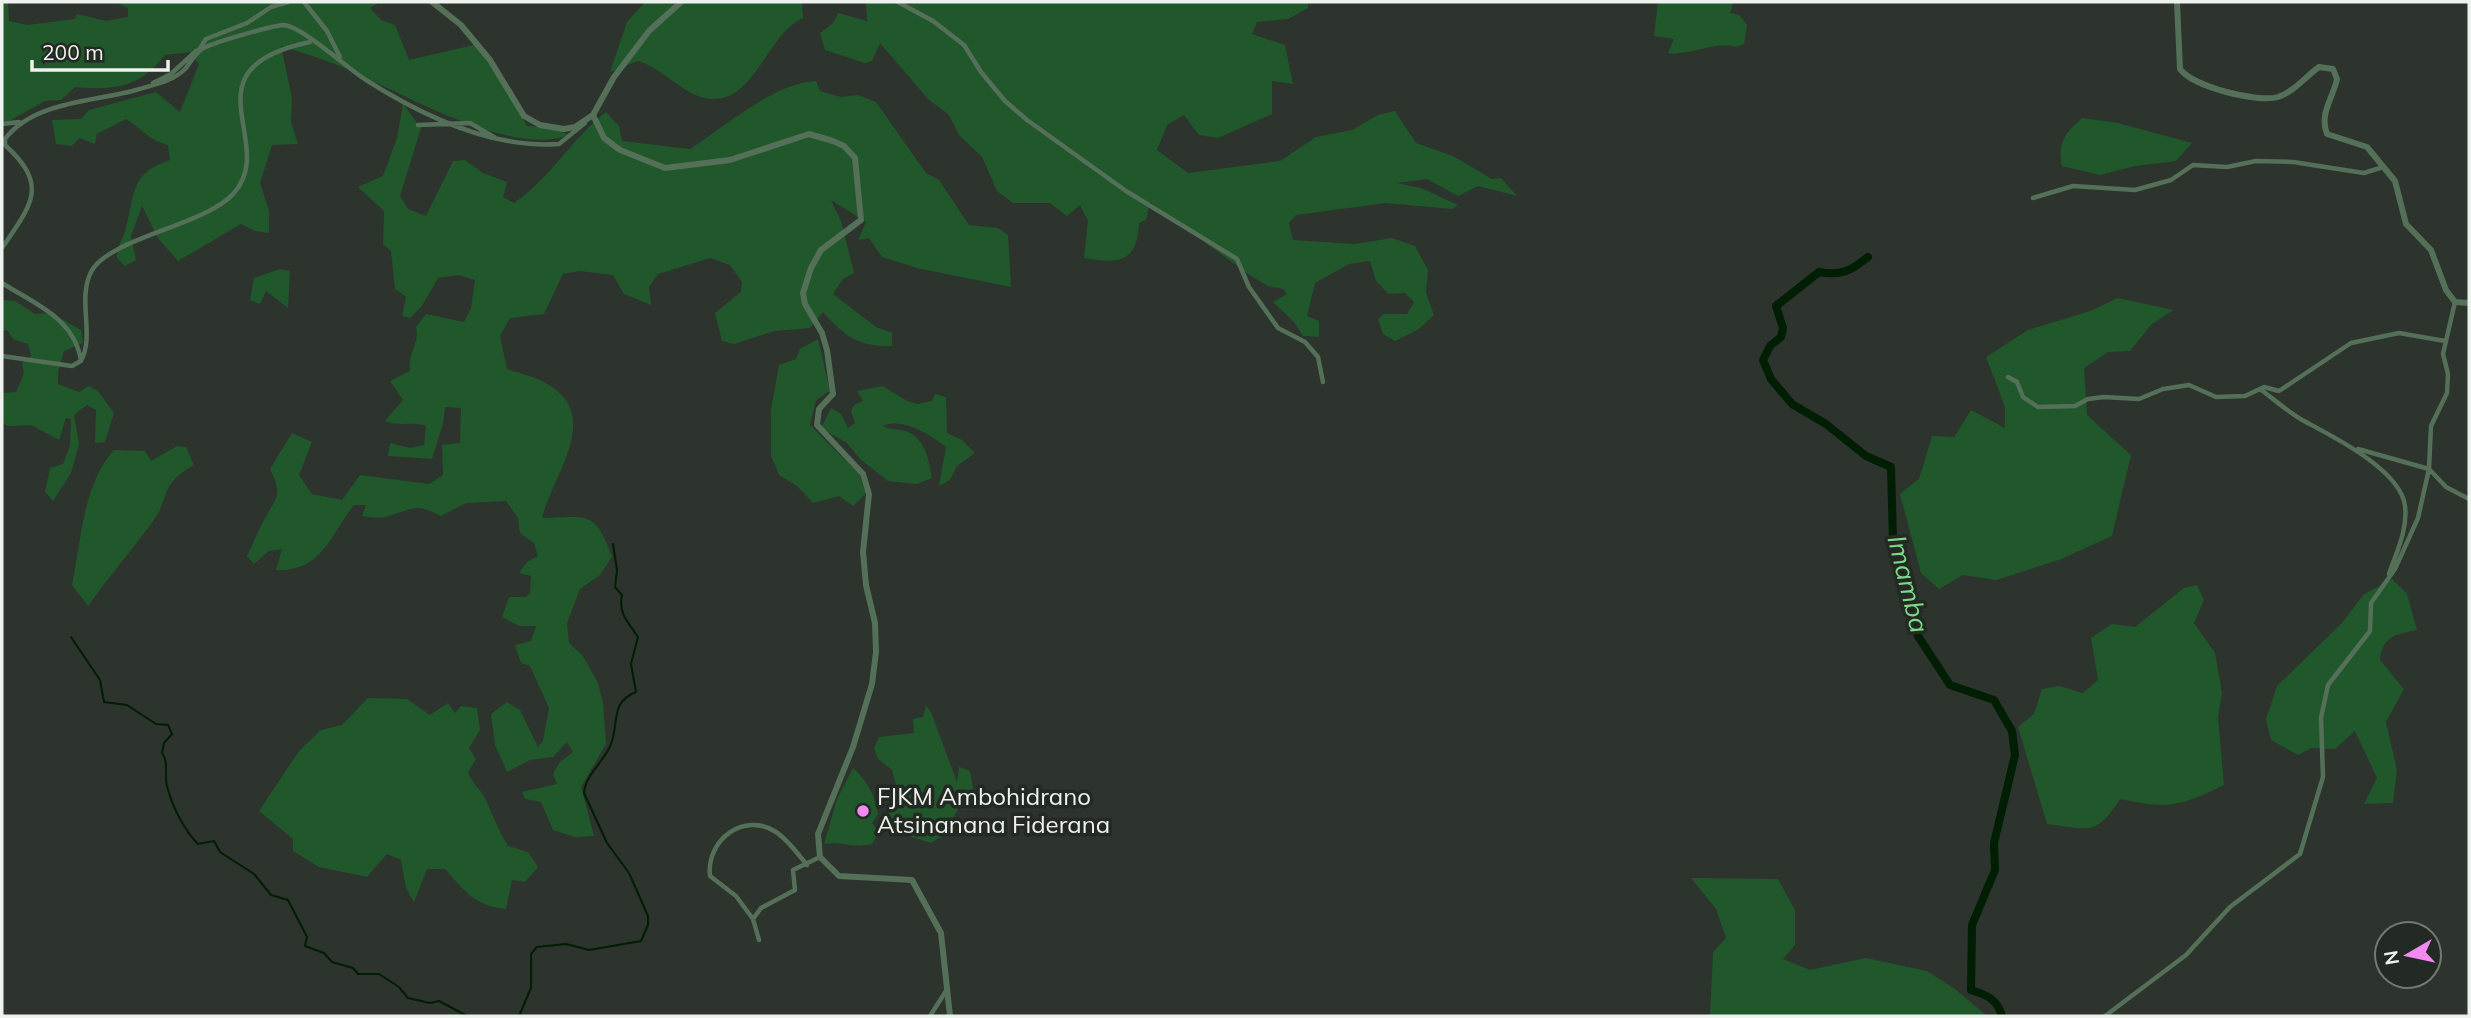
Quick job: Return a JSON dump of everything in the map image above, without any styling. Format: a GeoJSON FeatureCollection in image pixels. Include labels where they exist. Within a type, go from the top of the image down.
{"type":"FeatureCollection","features":[{"type":"Feature","properties":{"kind":"street"},"geometry":{"type":"LineString","coordinates":[[2,124],[20,122],[71,104],[148,87],[175,77],[206,39],[247,23],[271,8],[288,2]]}},
{"type":"Feature","properties":{"kind":"street"},"geometry":{"type":"LineString","coordinates":[[304,2],[327,31],[340,58]]}},
{"type":"Feature","properties":{"kind":"street"},"geometry":{"type":"LineString","coordinates":[[432,2],[461,25],[490,60],[524,116],[540,125],[565,129],[575,127],[593,115]]}},
{"type":"Feature","properties":{"kind":"street"},"geometry":{"type":"LineString","coordinates":[[198,50],[285,25],[340,58],[363,79],[472,133],[559,144],[593,115],[614,77],[649,32],[681,2]]}},
{"type":"Feature","properties":{"kind":"street"},"geometry":{"type":"LineString","coordinates":[[898,2],[933,21],[964,44],[981,72],[1027,120],[1126,191],[1237,259],[1250,286],[1279,328],[1306,342],[1318,357],[1323,382]]}},
{"type":"Feature","properties":{"kind":"street"},"geometry":{"type":"LineString","coordinates":[[2176,2],[2179,63],[2188,77],[2212,88],[2266,99],[2294,89],[2319,67],[2330,68],[2337,79],[2326,107],[2324,124],[2327,134],[2367,147],[2384,167],[2398,186],[2406,224],[2431,250],[2446,290],[2455,302],[2469,303]]}},
{"type":"Feature","properties":{"kind":"street"},"geometry":{"type":"LineString","coordinates":[[2,356],[72,366],[81,361],[87,345],[85,306],[92,269],[114,252],[159,230],[204,214],[234,194],[243,182],[247,143],[239,100],[244,80],[274,52],[312,42]]}},
{"type":"Feature","properties":{"kind":"street"},"geometry":{"type":"LineString","coordinates":[[593,115],[604,138],[620,150],[657,167],[730,160],[809,134],[844,146],[855,158],[862,220],[821,250],[811,268],[803,292],[805,304],[822,332],[832,370],[832,394],[819,409],[817,425],[863,474],[869,494],[863,552],[866,584],[875,622],[876,652],[872,684],[853,747],[818,834],[820,857],[839,876],[912,880],[940,933],[950,1016]]}},
{"type":"Feature","properties":{"kind":"street"},"geometry":{"type":"LineString","coordinates":[[2,248],[34,194],[32,177],[25,165],[4,144],[5,139],[20,122]]}},
{"type":"Feature","properties":{"kind":"street"},"geometry":{"type":"LineString","coordinates":[[418,125],[453,123]]}},
{"type":"Feature","properties":{"kind":"street"},"geometry":{"type":"LineString","coordinates":[[2033,198],[2073,186],[2135,190],[2171,180],[2193,165],[2227,167],[2256,161],[2293,162],[2364,173],[2384,167]]}},
{"type":"Feature","properties":{"kind":"street"},"geometry":{"type":"LineString","coordinates":[[2,283],[54,314],[66,328],[81,361]]}},
{"type":"Feature","properties":{"kind":"street"},"geometry":{"type":"LineString","coordinates":[[2105,1016],[2186,955],[2230,907],[2300,854],[2323,777],[2321,718],[2328,685],[2370,631],[2371,603],[2387,579],[2418,518],[2429,469],[2431,426],[2447,393],[2448,374],[2443,354],[2455,302]]}},
{"type":"Feature","properties":{"kind":"street"},"geometry":{"type":"LineString","coordinates":[[2008,377],[2017,382],[2023,397],[2038,407],[2075,406],[2088,399],[2104,397],[2139,399],[2163,389],[2189,385],[2216,397],[2245,396],[2264,387],[2279,391],[2351,343],[2399,333],[2445,341]]}},
{"type":"Feature","properties":{"kind":"street"},"geometry":{"type":"LineString","coordinates":[[2260,389],[2304,421],[2358,449],[2429,469],[2446,486],[2469,499]]}},
{"type":"Feature","properties":{"kind":"street"},"geometry":{"type":"LineString","coordinates":[[2358,449],[2390,481],[2405,504],[2403,533],[2387,579]]}},
{"type":"Feature","properties":{"kind":"street"},"geometry":{"type":"LineString","coordinates":[[759,940],[753,919],[736,896],[710,876],[712,855],[719,839],[740,826],[775,831],[807,865]]}},
{"type":"Feature","properties":{"kind":"street"},"geometry":{"type":"LineString","coordinates":[[753,919],[761,908],[795,890],[793,870],[820,857]]}},
{"type":"Feature","properties":{"kind":"street"},"geometry":{"type":"LineString","coordinates":[[930,1016],[947,990]]}},
{"type":"Feature","properties":{"kind":"green space"},"geometry":{"type":"Polygon","coordinates":[[[2,2],[8,2],[9,21],[27,25],[75,19],[77,14],[106,21],[128,17],[128,8],[116,2],[380,2],[370,8],[381,20],[395,25],[409,60],[474,45],[502,80],[527,126],[555,127],[568,135],[545,140],[518,138],[488,130],[426,106],[339,66],[281,46],[292,98],[291,122],[298,144],[272,145],[260,183],[269,211],[269,233],[255,231],[241,224],[178,261],[158,238],[142,206],[131,236],[136,260],[125,266],[117,258],[117,254],[136,187],[147,172],[170,160],[168,145],[151,137],[126,119],[97,134],[95,144],[79,138],[72,146],[56,144],[52,120],[81,119],[89,110],[156,92],[180,112],[199,64],[190,52],[165,55],[136,80],[115,87],[75,87],[61,100],[45,101],[2,125],[2,2]]]}},
{"type":"Feature","properties":{"kind":"green space"},"geometry":{"type":"Polygon","coordinates":[[[645,2],[802,2],[803,18],[778,40],[745,84],[732,94],[716,99],[698,96],[638,61],[610,72],[627,22],[645,2]]]}},
{"type":"Feature","properties":{"kind":"green space"},"geometry":{"type":"Polygon","coordinates":[[[866,2],[1308,2],[1308,8],[1288,19],[1257,22],[1252,34],[1285,45],[1293,84],[1272,81],[1272,114],[1218,138],[1199,135],[1184,115],[1167,125],[1157,150],[1188,173],[1280,161],[1316,137],[1352,130],[1378,115],[1395,111],[1416,143],[1453,156],[1492,179],[1501,178],[1517,196],[1478,186],[1458,196],[1427,179],[1396,183],[1421,188],[1458,205],[1452,209],[1386,203],[1296,215],[1289,223],[1293,240],[1355,244],[1392,238],[1415,246],[1428,270],[1426,293],[1434,315],[1419,329],[1395,341],[1383,334],[1378,319],[1384,314],[1407,314],[1414,302],[1405,293],[1389,294],[1376,281],[1370,261],[1349,264],[1315,283],[1307,316],[1319,321],[1319,337],[1303,336],[1294,322],[1273,302],[1287,294],[1283,289],[1268,286],[1251,276],[1150,202],[1146,220],[1139,223],[1130,253],[1124,258],[1107,261],[1084,258],[1088,221],[1080,205],[1067,216],[1050,203],[1013,203],[997,191],[982,157],[959,135],[949,115],[928,99],[880,43],[872,61],[865,63],[825,50],[820,33],[833,23],[838,13],[867,21],[866,2]]]}},
{"type":"Feature","properties":{"kind":"green space"},"geometry":{"type":"Polygon","coordinates":[[[1658,2],[1733,2],[1730,13],[1739,15],[1747,25],[1744,44],[1668,53],[1674,39],[1654,36],[1658,2]]]}},
{"type":"Feature","properties":{"kind":"green space"},"geometry":{"type":"Polygon","coordinates":[[[816,81],[820,91],[841,97],[858,95],[876,102],[926,173],[939,180],[969,225],[998,228],[1008,235],[1011,287],[917,268],[882,257],[869,238],[858,240],[866,222],[831,200],[841,221],[854,273],[843,279],[833,294],[876,327],[892,333],[892,346],[861,342],[845,334],[823,312],[810,328],[774,331],[734,344],[722,341],[715,313],[741,292],[742,282],[730,265],[710,258],[658,274],[649,287],[651,305],[624,294],[613,275],[580,271],[563,274],[544,314],[510,318],[500,336],[507,369],[549,385],[564,398],[572,413],[570,447],[542,518],[570,517],[588,520],[600,531],[612,557],[600,575],[580,589],[567,623],[569,643],[583,656],[598,683],[603,703],[606,744],[581,787],[594,836],[575,837],[553,830],[541,802],[525,799],[522,792],[557,784],[553,774],[560,762],[573,752],[567,742],[553,757],[530,760],[507,772],[495,745],[491,714],[507,702],[520,710],[538,747],[543,741],[549,708],[530,666],[521,663],[515,645],[531,641],[536,626],[519,626],[502,617],[509,597],[526,597],[530,593],[531,576],[519,573],[527,562],[538,556],[534,543],[520,533],[518,518],[506,501],[466,503],[441,516],[426,509],[415,508],[379,518],[362,516],[366,505],[354,505],[323,550],[304,565],[276,570],[282,549],[269,551],[254,564],[247,556],[277,496],[270,469],[292,433],[312,442],[299,475],[312,494],[342,500],[360,475],[429,484],[443,475],[442,445],[460,443],[461,408],[445,407],[443,424],[432,459],[388,456],[390,443],[410,448],[424,445],[426,426],[385,421],[403,400],[390,381],[410,371],[416,327],[426,314],[464,322],[471,308],[475,280],[458,275],[438,278],[422,306],[410,318],[402,316],[406,297],[395,289],[391,251],[383,244],[384,211],[358,187],[383,176],[397,138],[403,104],[421,128],[400,196],[408,209],[426,216],[453,161],[465,160],[483,173],[507,182],[503,197],[514,203],[539,182],[582,134],[606,112],[619,126],[622,141],[690,149],[767,97],[800,83],[816,81]]]}},
{"type":"Feature","properties":{"kind":"green space"},"geometry":{"type":"Polygon","coordinates":[[[2082,118],[2118,123],[2192,143],[2176,161],[2135,166],[2100,175],[2062,166],[2061,151],[2064,139],[2082,118]]]}},
{"type":"Feature","properties":{"kind":"green space"},"geometry":{"type":"Polygon","coordinates":[[[280,269],[290,271],[288,308],[266,291],[260,304],[250,300],[254,278],[280,269]]]}},
{"type":"Feature","properties":{"kind":"green space"},"geometry":{"type":"Polygon","coordinates":[[[2118,298],[2173,310],[2151,325],[2130,351],[2108,352],[2084,368],[2087,415],[2131,455],[2112,536],[2059,560],[1996,580],[1963,575],[1939,589],[1921,573],[1900,494],[1919,479],[1932,436],[1954,437],[1971,410],[2005,428],[2005,407],[1986,357],[2028,330],[2090,311],[2118,298]]]}},
{"type":"Feature","properties":{"kind":"green space"},"geometry":{"type":"Polygon","coordinates":[[[2,300],[15,301],[35,314],[51,313],[81,330],[83,343],[64,351],[58,372],[58,384],[79,392],[89,386],[98,391],[114,413],[105,442],[95,443],[96,410],[87,405],[74,415],[79,444],[71,473],[53,501],[45,492],[50,468],[63,464],[70,446],[71,419],[66,418],[59,440],[31,425],[8,426],[2,423],[2,393],[16,392],[24,373],[22,364],[31,356],[28,344],[13,339],[7,330],[2,331],[2,300]]]}},
{"type":"Feature","properties":{"kind":"green space"},"geometry":{"type":"Polygon","coordinates":[[[818,339],[830,391],[816,400],[810,425],[859,474],[866,493],[853,506],[839,496],[813,503],[797,486],[779,475],[771,456],[771,409],[779,365],[796,359],[800,349],[818,339]]]}},
{"type":"Feature","properties":{"kind":"green space"},"geometry":{"type":"Polygon","coordinates":[[[883,386],[907,401],[918,404],[932,401],[935,394],[946,397],[947,433],[962,440],[975,453],[957,466],[950,480],[939,486],[946,447],[916,429],[899,424],[883,426],[912,434],[922,444],[932,478],[917,484],[888,481],[860,459],[847,443],[821,428],[831,408],[841,414],[848,428],[855,423],[851,411],[854,405],[863,401],[857,391],[883,386]]]}},
{"type":"Feature","properties":{"kind":"green space"},"geometry":{"type":"Polygon","coordinates":[[[177,446],[186,447],[194,465],[175,479],[151,524],[88,606],[72,585],[89,496],[104,464],[114,450],[145,451],[151,461],[177,446]]]}},
{"type":"Feature","properties":{"kind":"green space"},"geometry":{"type":"Polygon","coordinates":[[[2392,579],[2407,594],[2417,630],[2387,641],[2381,652],[2380,660],[2404,689],[2386,722],[2397,770],[2393,803],[2364,804],[2377,778],[2355,731],[2335,749],[2311,748],[2298,755],[2271,740],[2266,719],[2277,686],[2342,623],[2363,595],[2392,579]]]}},
{"type":"Feature","properties":{"kind":"green space"},"geometry":{"type":"Polygon","coordinates":[[[2197,585],[2204,600],[2194,623],[2215,653],[2222,693],[2218,717],[2224,785],[2196,798],[2173,804],[2120,799],[2104,820],[2090,828],[2047,824],[2018,727],[2034,714],[2042,689],[2059,686],[2083,693],[2098,680],[2091,638],[2112,624],[2135,627],[2184,588],[2197,585]]]}},
{"type":"Feature","properties":{"kind":"green space"},"geometry":{"type":"Polygon","coordinates":[[[368,698],[407,699],[430,715],[448,703],[455,713],[461,706],[477,708],[480,730],[469,748],[476,759],[468,772],[484,796],[508,846],[528,852],[538,867],[525,882],[512,880],[506,909],[478,901],[445,869],[427,869],[414,902],[406,888],[401,860],[387,854],[367,877],[319,867],[293,851],[293,839],[259,811],[299,751],[321,730],[342,725],[368,698]]]}},
{"type":"Feature","properties":{"kind":"green space"},"geometry":{"type":"Polygon","coordinates":[[[926,706],[931,712],[957,782],[959,767],[970,771],[974,794],[965,796],[944,835],[931,843],[889,830],[888,809],[897,789],[892,770],[878,759],[874,748],[879,737],[914,733],[913,719],[923,717],[926,706]]]}},
{"type":"Feature","properties":{"kind":"green space"},"geometry":{"type":"Polygon","coordinates":[[[853,768],[872,794],[878,814],[872,823],[879,832],[872,844],[824,844],[837,799],[853,768]]]}},
{"type":"Feature","properties":{"kind":"green space"},"geometry":{"type":"Polygon","coordinates":[[[1691,878],[1778,879],[1795,910],[1795,945],[1783,959],[1810,970],[1866,958],[1927,971],[1955,989],[1987,1016],[1710,1016],[1713,952],[1726,938],[1716,909],[1691,878]]]}},
{"type":"Feature","properties":{"kind":"waterway","name":"Imamba"},"geometry":{"type":"LineString","coordinates":[[1868,257],[1845,271],[1819,272],[1776,306],[1783,328],[1781,337],[1770,346],[1763,360],[1771,379],[1792,404],[1826,424],[1866,456],[1891,467],[1893,540],[1918,636],[1950,685],[1994,700],[2012,731],[2015,755],[1994,843],[1995,870],[1972,925],[1971,990],[1991,998],[2002,1016]]}},
{"type":"Feature","properties":{"kind":"waterway"},"geometry":{"type":"LineString","coordinates":[[519,1016],[531,988],[531,954],[537,947],[566,944],[589,950],[641,941],[648,925],[648,916],[629,873],[607,843],[584,793],[588,779],[611,744],[622,701],[636,692],[631,664],[638,637],[625,617],[621,607],[622,595],[615,587],[617,570],[613,544]]}},
{"type":"Feature","properties":{"kind":"waterway"},"geometry":{"type":"LineString","coordinates":[[71,637],[100,680],[104,702],[127,705],[156,724],[168,725],[172,734],[164,743],[162,753],[167,786],[179,817],[198,844],[214,841],[220,852],[254,874],[271,895],[288,900],[307,937],[305,946],[324,953],[332,962],[353,968],[358,974],[379,974],[399,987],[408,998],[430,1003],[439,1001],[467,1016]]}},
{"type":"Feature","properties":{"kind":"place","name":"FJKM Ambohidrano Atsinanana Fiderana"},"geometry":{"type":"Point","coordinates":[863,811]}}]}
